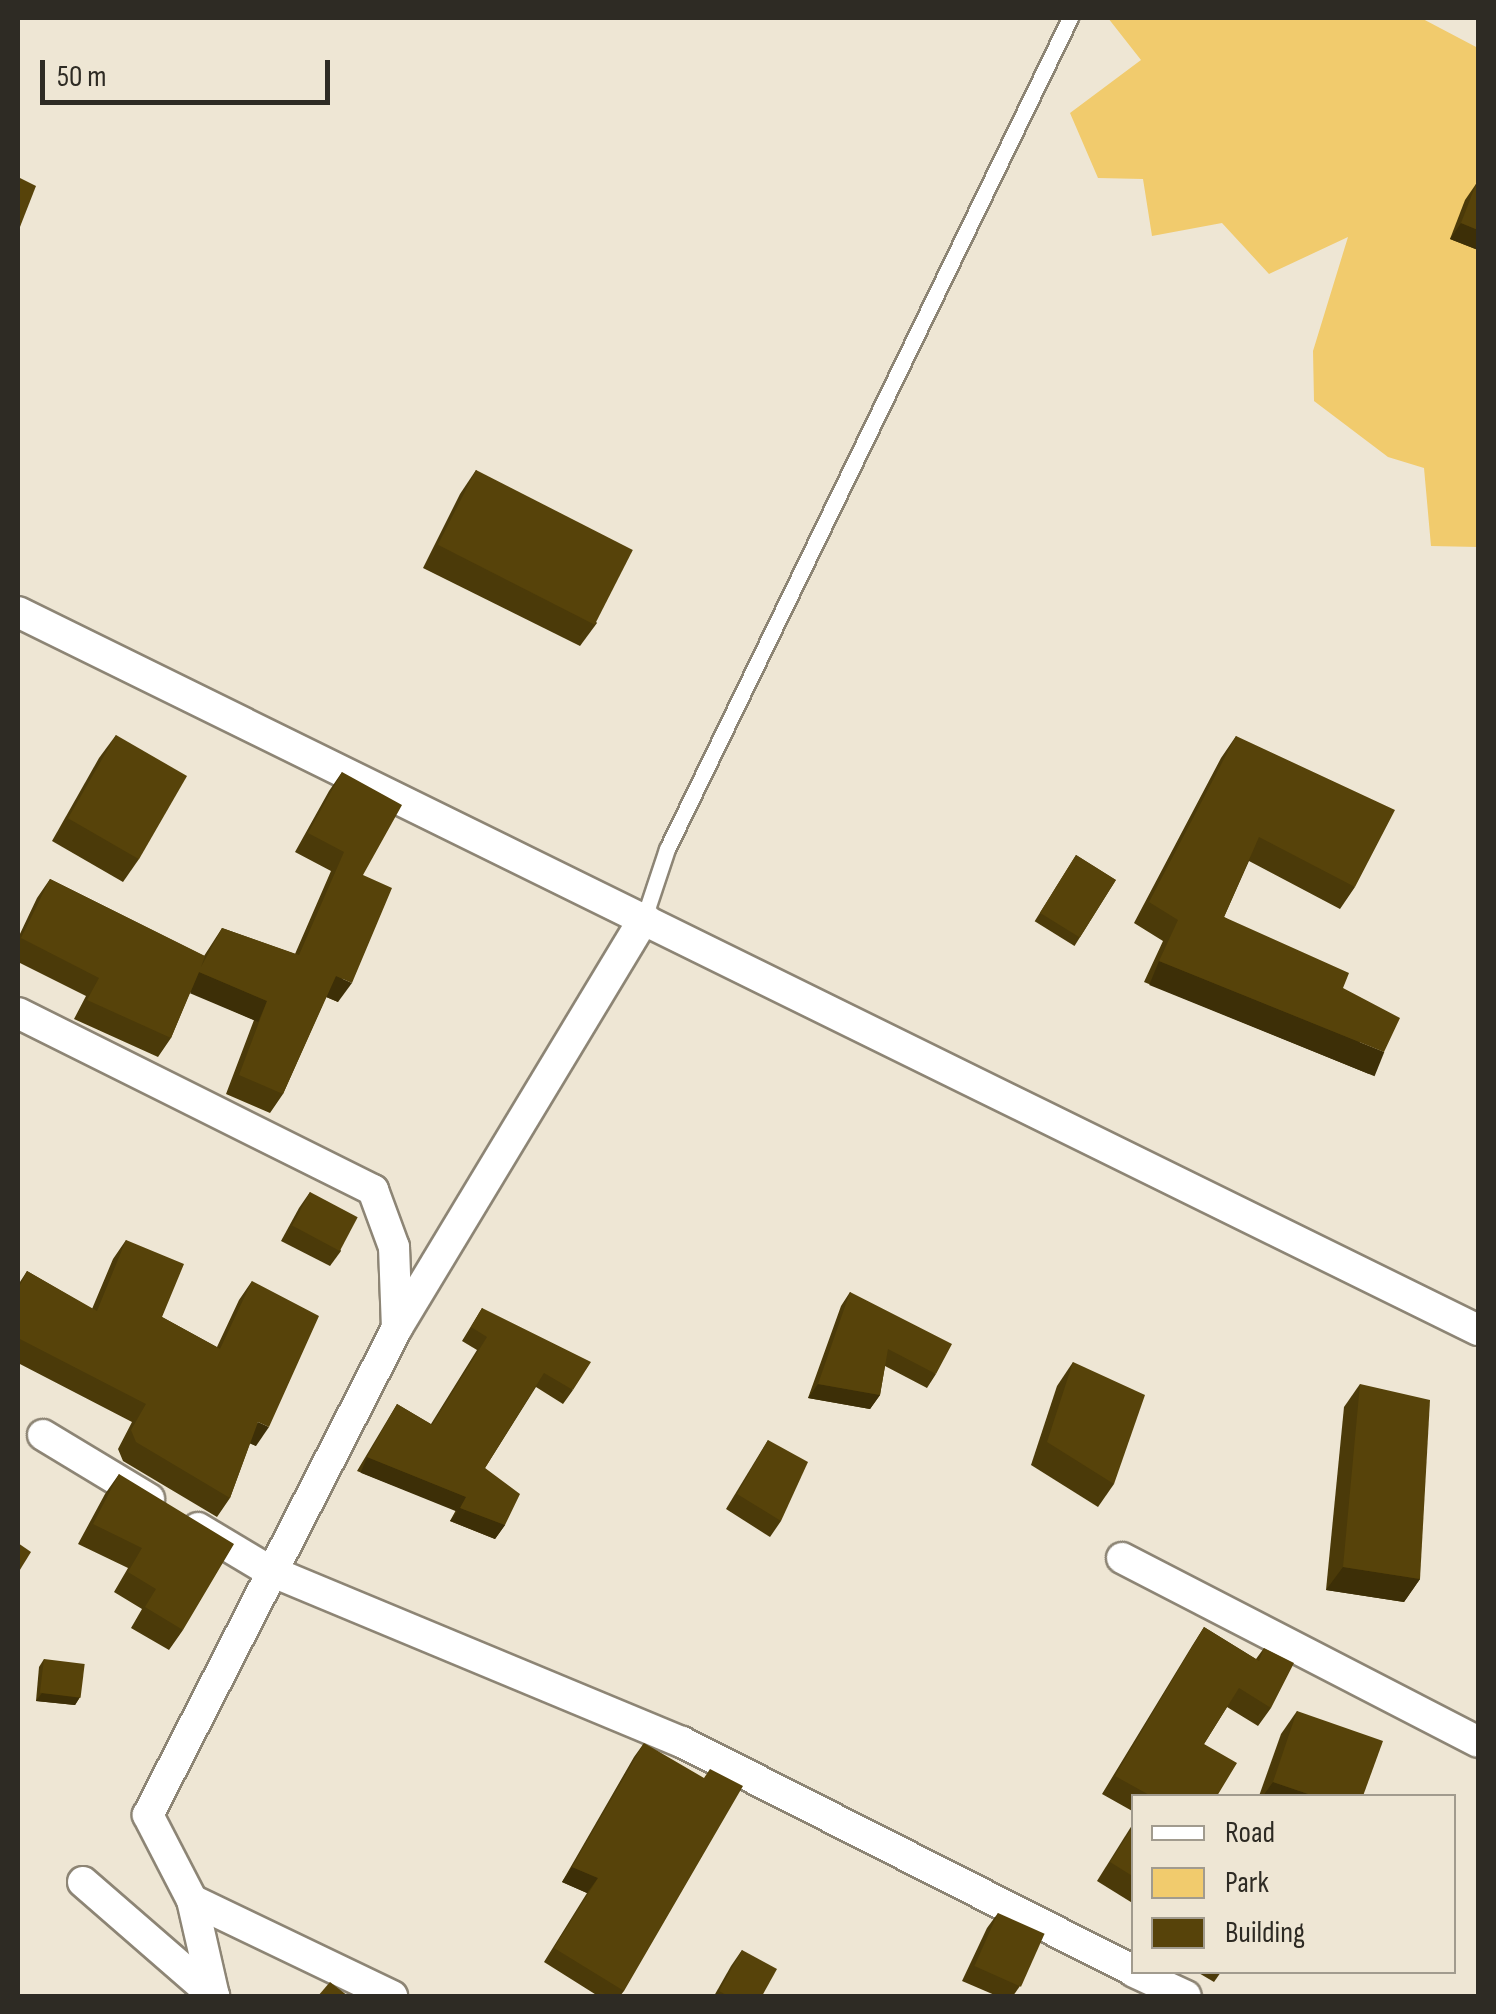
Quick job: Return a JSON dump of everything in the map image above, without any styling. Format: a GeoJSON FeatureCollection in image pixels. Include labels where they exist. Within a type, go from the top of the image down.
{"type":"FeatureCollection","features":[{"type":"Feature","properties":{"kind":"street"},"geometry":{"type":"LineString","coordinates":[[18,612],[1478,1330]]}},
{"type":"Feature","properties":{"kind":"street"},"geometry":{"type":"LineString","coordinates":[[83,1882],[214,1996],[192,1900],[148,1815],[268,1570],[396,1328],[644,918]]}},
{"type":"Feature","properties":{"kind":"street"},"geometry":{"type":"LineString","coordinates":[[18,1014],[373,1190],[394,1247],[396,1328]]}},
{"type":"Feature","properties":{"kind":"street"},"geometry":{"type":"LineString","coordinates":[[43,1435],[268,1570],[682,1742],[1131,1969]]}},
{"type":"Feature","properties":{"kind":"street"},"geometry":{"type":"LineString","coordinates":[[1122,1558],[1478,1742]]}},
{"type":"Feature","properties":{"kind":"street"},"geometry":{"type":"LineString","coordinates":[[192,1900],[392,1996]]}},
{"type":"Feature","properties":{"kind":"street"},"geometry":{"type":"LineString","coordinates":[[1140,1974],[1186,1996]]}},
{"type":"Feature","properties":{"kind":"lane"},"geometry":{"type":"LineString","coordinates":[[644,918],[667,850],[1070,18]]}},
{"type":"Feature","properties":{"kind":"green space"},"geometry":{"type":"Polygon","coordinates":[[[1108,18],[1421,18],[1478,48],[1478,547],[1431,546],[1424,468],[1388,457],[1314,401],[1313,351],[1348,237],[1269,274],[1222,223],[1152,236],[1143,179],[1098,178],[1070,113],[1141,60],[1108,18]]]}},
{"type":"Feature","properties":{"kind":"building"},"geometry":{"type":"Polygon","coordinates":[[[18,177],[36,186],[18,232],[18,177]]]}},
{"type":"Feature","properties":{"kind":"building"},"geometry":{"type":"Polygon","coordinates":[[[1478,185],[1478,230],[1461,223],[1478,185]]]}},
{"type":"Feature","properties":{"kind":"building"},"geometry":{"type":"Polygon","coordinates":[[[476,470],[633,550],[595,625],[438,545],[476,470]]]}},
{"type":"Feature","properties":{"kind":"building"},"geometry":{"type":"Polygon","coordinates":[[[116,735],[187,776],[139,859],[68,818],[116,735]]]}},
{"type":"Feature","properties":{"kind":"building"},"geometry":{"type":"Polygon","coordinates":[[[1236,736],[1395,810],[1355,887],[1259,837],[1224,917],[1349,973],[1343,988],[1400,1018],[1384,1052],[1159,961],[1178,920],[1149,902],[1236,736]]]}},
{"type":"Feature","properties":{"kind":"building"},"geometry":{"type":"Polygon","coordinates":[[[342,772],[402,805],[363,875],[392,888],[352,983],[336,976],[283,1094],[239,1075],[267,1001],[199,972],[171,1038],[87,1000],[99,978],[21,938],[50,879],[205,956],[201,967],[222,928],[299,955],[344,852],[308,833],[342,772]]]}},
{"type":"Feature","properties":{"kind":"building"},"geometry":{"type":"Polygon","coordinates":[[[1076,855],[1116,880],[1080,938],[1040,913],[1076,855]]]}},
{"type":"Feature","properties":{"kind":"building"},"geometry":{"type":"Polygon","coordinates":[[[310,1192],[358,1217],[340,1251],[292,1226],[310,1192]]]}},
{"type":"Feature","properties":{"kind":"building"},"geometry":{"type":"Polygon","coordinates":[[[126,1240],[184,1264],[162,1317],[220,1349],[252,1281],[319,1316],[269,1427],[258,1422],[230,1498],[136,1442],[131,1430],[146,1404],[18,1338],[18,1289],[27,1271],[97,1311],[126,1240]]]}},
{"type":"Feature","properties":{"kind":"building"},"geometry":{"type":"Polygon","coordinates":[[[850,1292],[952,1344],[936,1374],[888,1349],[880,1395],[818,1384],[850,1292]]]}},
{"type":"Feature","properties":{"kind":"building"},"geometry":{"type":"Polygon","coordinates":[[[482,1308],[591,1362],[573,1390],[544,1373],[485,1468],[520,1494],[505,1525],[460,1508],[466,1497],[367,1457],[397,1404],[432,1425],[487,1337],[471,1327],[482,1308]]]}},
{"type":"Feature","properties":{"kind":"building"},"geometry":{"type":"Polygon","coordinates":[[[1073,1362],[1145,1395],[1114,1484],[1047,1442],[1073,1362]]]}},
{"type":"Feature","properties":{"kind":"building"},"geometry":{"type":"Polygon","coordinates":[[[1360,1384],[1430,1400],[1420,1579],[1343,1567],[1360,1384]]]}},
{"type":"Feature","properties":{"kind":"building"},"geometry":{"type":"Polygon","coordinates":[[[768,1440],[808,1462],[781,1521],[737,1494],[768,1440]]]}},
{"type":"Feature","properties":{"kind":"building"},"geometry":{"type":"Polygon","coordinates":[[[119,1474],[234,1544],[183,1630],[145,1607],[156,1589],[128,1572],[142,1548],[93,1524],[119,1474]]]}},
{"type":"Feature","properties":{"kind":"building"},"geometry":{"type":"Polygon","coordinates":[[[18,1543],[31,1552],[18,1573],[18,1543]]]}},
{"type":"Feature","properties":{"kind":"building"},"geometry":{"type":"Polygon","coordinates":[[[1204,1627],[1259,1661],[1264,1648],[1294,1663],[1271,1708],[1239,1688],[1204,1744],[1237,1763],[1218,1794],[1147,1794],[1115,1776],[1204,1627]]]}},
{"type":"Feature","properties":{"kind":"building"},"geometry":{"type":"Polygon","coordinates":[[[44,1659],[85,1664],[81,1698],[40,1693],[44,1659]]]}},
{"type":"Feature","properties":{"kind":"building"},"geometry":{"type":"Polygon","coordinates":[[[1297,1711],[1383,1741],[1364,1794],[1308,1794],[1273,1782],[1297,1711]]]}},
{"type":"Feature","properties":{"kind":"building"},"geometry":{"type":"Polygon","coordinates":[[[644,1743],[704,1778],[710,1769],[743,1786],[624,1991],[554,1948],[598,1878],[572,1867],[644,1743]]]}},
{"type":"Feature","properties":{"kind":"building"},"geometry":{"type":"Polygon","coordinates":[[[1131,1830],[1131,1875],[1110,1862],[1131,1830]]]}},
{"type":"Feature","properties":{"kind":"building"},"geometry":{"type":"Polygon","coordinates":[[[998,1913],[1045,1934],[1021,1987],[974,1966],[998,1913]]]}},
{"type":"Feature","properties":{"kind":"building"},"geometry":{"type":"Polygon","coordinates":[[[742,1950],[777,1969],[762,1996],[728,1996],[719,1991],[742,1950]]]}},
{"type":"Feature","properties":{"kind":"building"},"geometry":{"type":"Polygon","coordinates":[[[330,1982],[348,1996],[318,1996],[330,1982]]]}}]}
